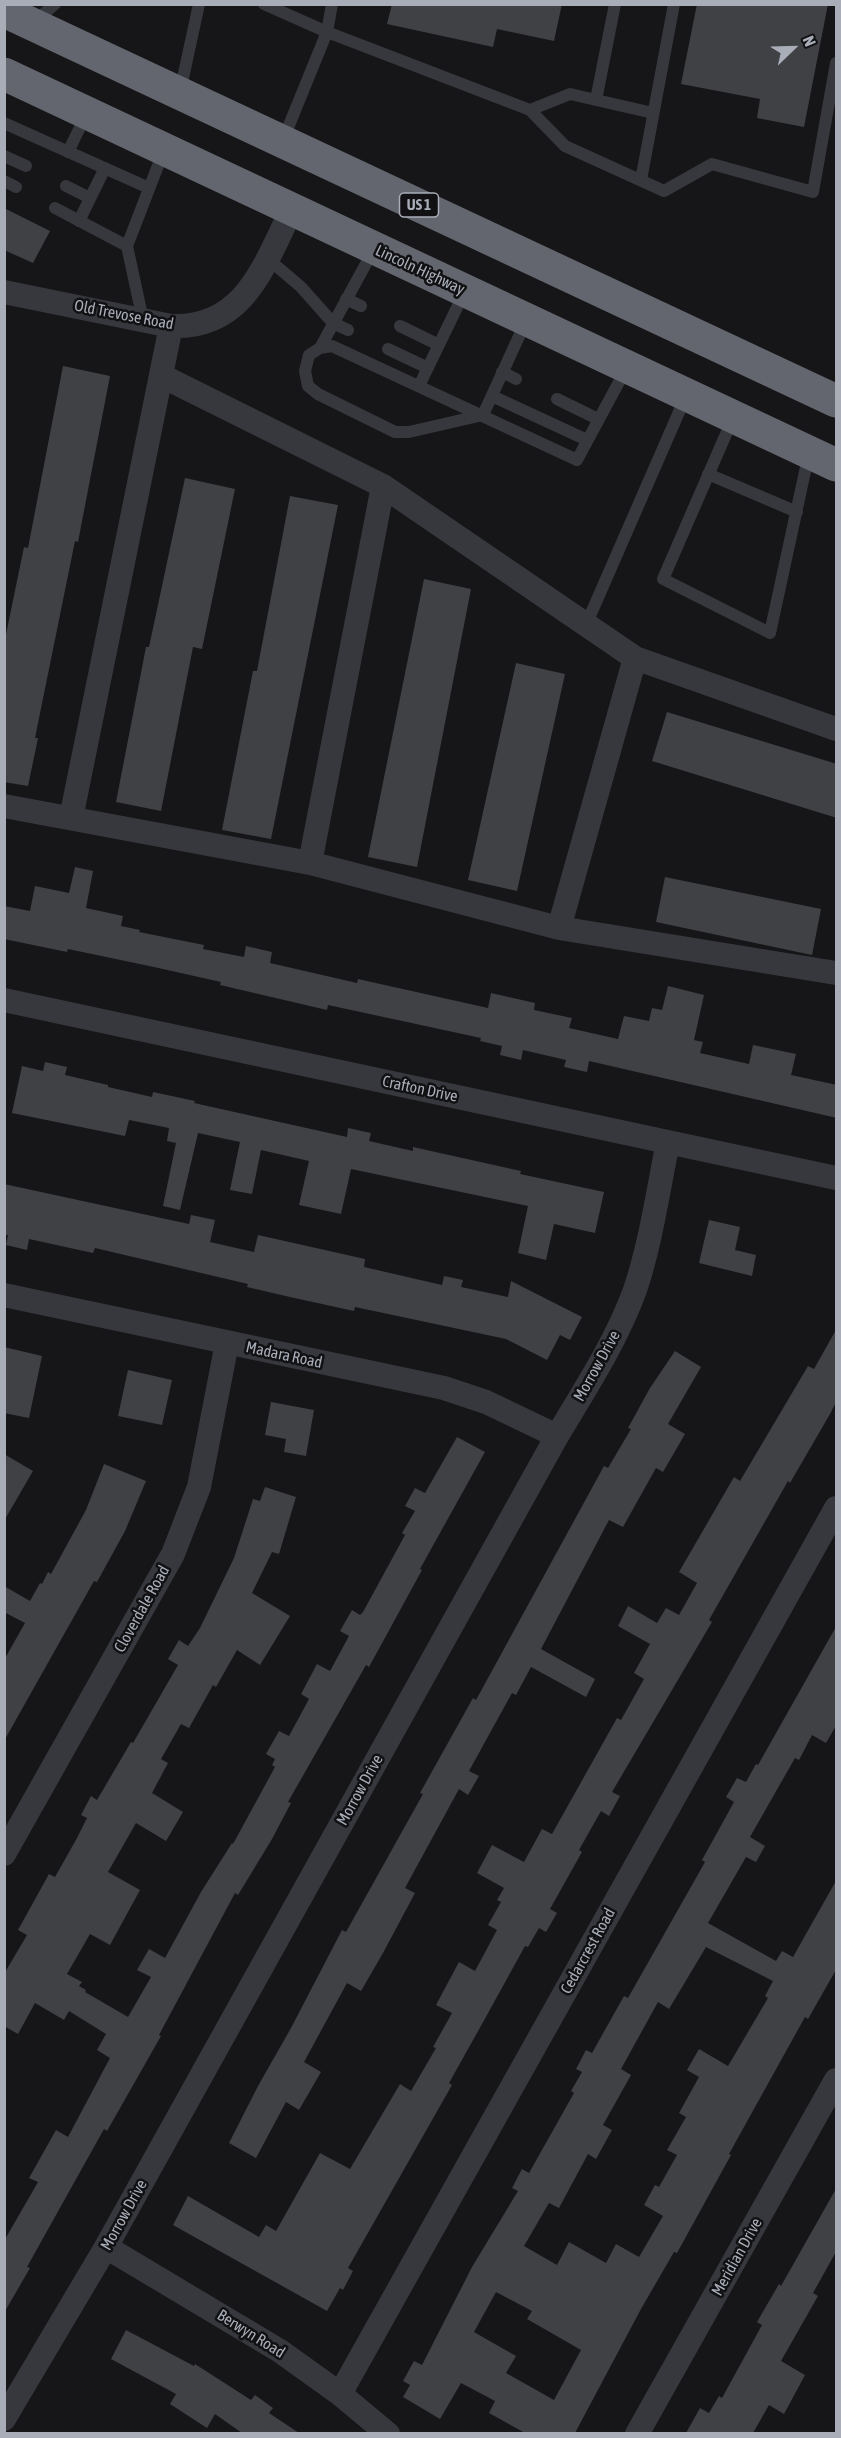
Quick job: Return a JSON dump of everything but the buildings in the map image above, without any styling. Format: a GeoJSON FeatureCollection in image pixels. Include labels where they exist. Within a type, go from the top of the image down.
{"type":"FeatureCollection","features":[{"type":"Feature","properties":{"kind":"highway","name":"US 1"},"geometry":{"type":"LineString","coordinates":[[30,13],[180,93],[837,401]]}},
{"type":"Feature","properties":{"kind":"highway","name":"Lincoln Highway"},"geometry":{"type":"LineString","coordinates":[[4,74],[823,459]]}},
{"type":"Feature","properties":{"kind":"street","name":"Old Trevose Road"},"geometry":{"type":"LineString","coordinates":[[4,292],[171,326],[205,323],[233,307],[255,282],[292,209]]}},
{"type":"Feature","properties":{"kind":"street"},"geometry":{"type":"LineString","coordinates":[[71,818],[171,326]]}},
{"type":"Feature","properties":{"kind":"street"},"geometry":{"type":"LineString","coordinates":[[162,376],[383,486],[634,658],[837,729]]}},
{"type":"Feature","properties":{"kind":"street"},"geometry":{"type":"LineString","coordinates":[[310,863],[383,486]]}},
{"type":"Feature","properties":{"kind":"street"},"geometry":{"type":"LineString","coordinates":[[559,928],[634,658]]}},
{"type":"Feature","properties":{"kind":"street"},"geometry":{"type":"LineString","coordinates":[[4,806],[310,863],[559,928],[837,973]]}},
{"type":"Feature","properties":{"kind":"street","name":"Crafton Drive"},"geometry":{"type":"LineString","coordinates":[[4,1000],[837,1178]]}},
{"type":"Feature","properties":{"kind":"street","name":"Morrow Drive"},"geometry":{"type":"LineString","coordinates":[[4,2420],[106,2247],[557,1436],[608,1350],[634,1291],[644,1260],[668,1142]]}},
{"type":"Feature","properties":{"kind":"street","name":"Madara Road"},"geometry":{"type":"LineString","coordinates":[[4,1295],[444,1388],[486,1402],[557,1436]]}},
{"type":"Feature","properties":{"kind":"street","name":"Cloverdale Road"},"geometry":{"type":"LineString","coordinates":[[4,1854],[173,1554],[199,1487],[227,1343]]}},
{"type":"Feature","properties":{"kind":"street","name":"Cedarcrest Road"},"geometry":{"type":"LineString","coordinates":[[340,2394],[837,1508]]}},
{"type":"Feature","properties":{"kind":"street","name":"Meridian Drive"},"geometry":{"type":"LineString","coordinates":[[638,2433],[837,2080]]}},
{"type":"Feature","properties":{"kind":"street","name":"Berwyn Road"},"geometry":{"type":"LineString","coordinates":[[106,2247],[280,2351],[340,2394],[388,2433]]}},
{"type":"Feature","properties":{"kind":"lane"},"geometry":{"type":"LineString","coordinates":[[180,93],[199,4]]}},
{"type":"Feature","properties":{"kind":"lane"},"geometry":{"type":"LineString","coordinates":[[264,4],[327,32],[530,110],[565,146],[664,191],[712,164],[813,192],[837,63]]}},
{"type":"Feature","properties":{"kind":"lane"},"geometry":{"type":"LineString","coordinates":[[283,141],[327,32],[333,4]]}},
{"type":"Feature","properties":{"kind":"lane"},"geometry":{"type":"LineString","coordinates":[[596,100],[615,4]]}},
{"type":"Feature","properties":{"kind":"lane"},"geometry":{"type":"LineString","coordinates":[[641,180],[674,4]]}},
{"type":"Feature","properties":{"kind":"lane"},"geometry":{"type":"LineString","coordinates":[[530,110],[570,94],[653,113]]}},
{"type":"Feature","properties":{"kind":"lane"},"geometry":{"type":"LineString","coordinates":[[68,152],[87,113]]}},
{"type":"Feature","properties":{"kind":"lane"},"geometry":{"type":"LineString","coordinates":[[4,137],[8,124],[149,188]]}},
{"type":"Feature","properties":{"kind":"lane"},"geometry":{"type":"LineString","coordinates":[[143,320],[127,246],[164,149]]}},
{"type":"Feature","properties":{"kind":"lane"},"geometry":{"type":"LineString","coordinates":[[4,156],[26,166]]}},
{"type":"Feature","properties":{"kind":"lane"},"geometry":{"type":"LineString","coordinates":[[79,220],[105,168]]}},
{"type":"Feature","properties":{"kind":"lane"},"geometry":{"type":"LineString","coordinates":[[66,186],[90,198]]}},
{"type":"Feature","properties":{"kind":"lane"},"geometry":{"type":"LineString","coordinates":[[55,208],[127,246]]}},
{"type":"Feature","properties":{"kind":"lane"},"geometry":{"type":"LineString","coordinates":[[326,347],[333,323],[374,248]]}},
{"type":"Feature","properties":{"kind":"lane"},"geometry":{"type":"LineString","coordinates":[[267,258],[301,287],[333,323],[348,330]]}},
{"type":"Feature","properties":{"kind":"lane"},"geometry":{"type":"LineString","coordinates":[[419,386],[465,291]]}},
{"type":"Feature","properties":{"kind":"lane"},"geometry":{"type":"LineString","coordinates":[[346,298],[361,306]]}},
{"type":"Feature","properties":{"kind":"lane"},"geometry":{"type":"LineString","coordinates":[[483,415],[526,320]]}},
{"type":"Feature","properties":{"kind":"lane"},"geometry":{"type":"LineString","coordinates":[[400,326],[439,345]]}},
{"type":"Feature","properties":{"kind":"lane"},"geometry":{"type":"LineString","coordinates":[[483,415],[409,432],[395,432],[318,394],[308,386],[305,371],[309,355],[326,347],[419,386],[483,415],[576,460],[627,367]]}},
{"type":"Feature","properties":{"kind":"lane"},"geometry":{"type":"LineString","coordinates":[[388,349],[428,368]]}},
{"type":"Feature","properties":{"kind":"lane"},"geometry":{"type":"LineString","coordinates":[[502,372],[516,379]]}},
{"type":"Feature","properties":{"kind":"lane"},"geometry":{"type":"LineString","coordinates":[[586,625],[686,395]]}},
{"type":"Feature","properties":{"kind":"lane"},"geometry":{"type":"LineString","coordinates":[[492,396],[587,440]]}},
{"type":"Feature","properties":{"kind":"lane"},"geometry":{"type":"LineString","coordinates":[[557,399],[598,419]]}},
{"type":"Feature","properties":{"kind":"lane"},"geometry":{"type":"LineString","coordinates":[[734,417],[663,579],[770,633],[796,512],[823,459]]}},
{"type":"Feature","properties":{"kind":"lane"},"geometry":{"type":"LineString","coordinates":[[708,474],[796,512]]}}]}
